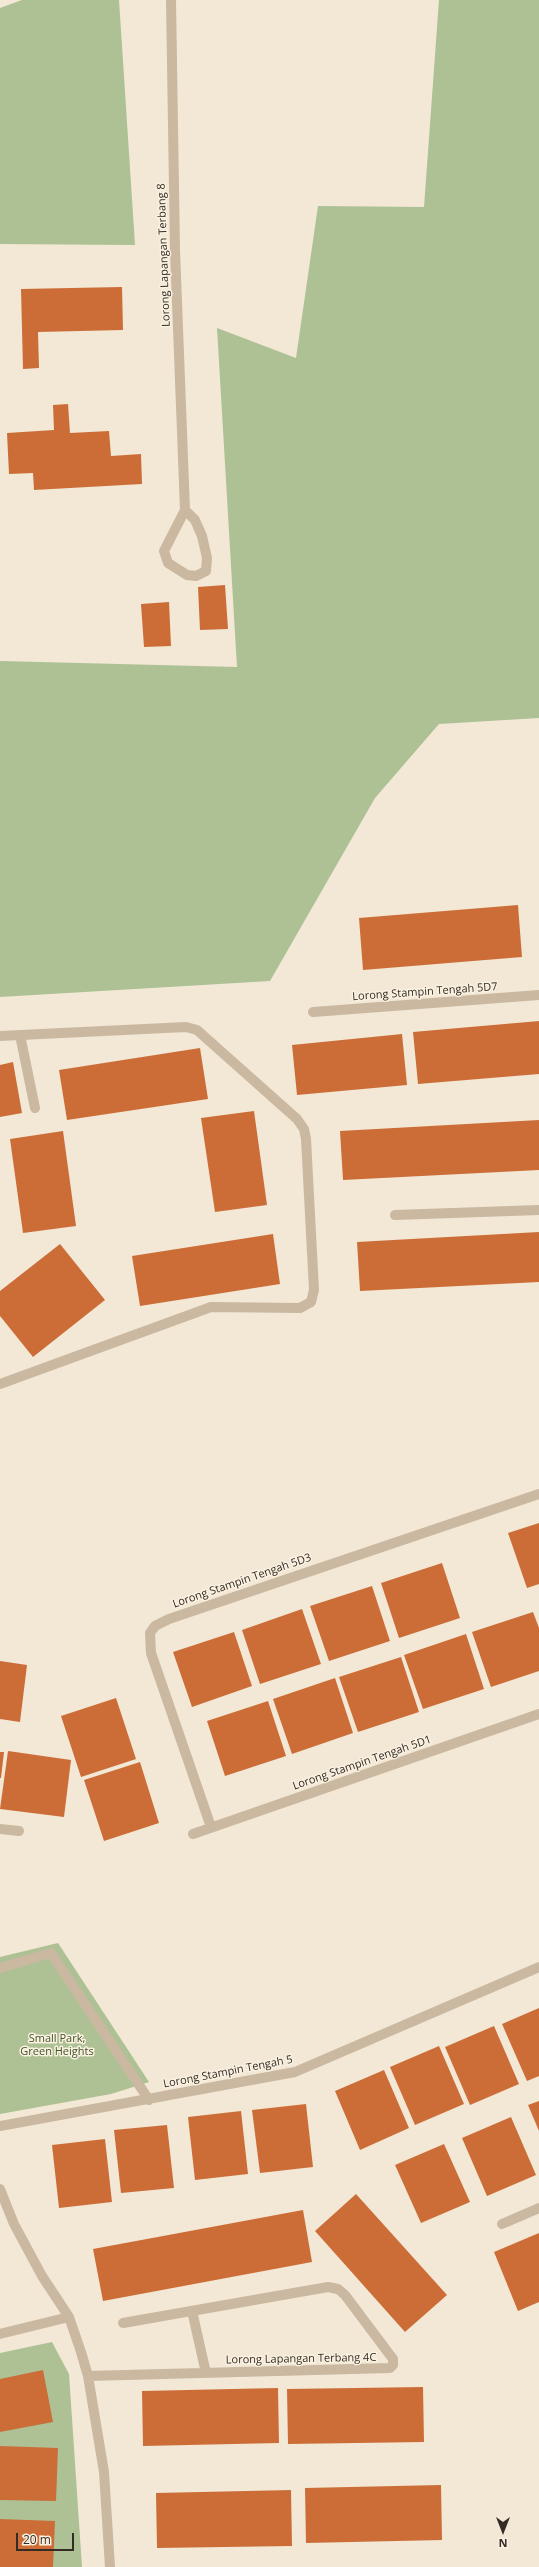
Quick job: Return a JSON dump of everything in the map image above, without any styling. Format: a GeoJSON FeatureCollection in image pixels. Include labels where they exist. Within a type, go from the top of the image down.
{"type":"FeatureCollection","features":[{"type":"Feature","properties":{"kind":"street","name":"Lorong Lapangan Terbang 8"},"geometry":{"type":"LineString","coordinates":[[171,0],[176,258],[185,510]]}},
{"type":"Feature","properties":{"kind":"street"},"geometry":{"type":"LineString","coordinates":[[185,510],[195,520],[202,536],[207,558],[206,571],[196,576],[186,575],[179,571],[168,563],[165,558],[164,551],[185,510]]}},
{"type":"Feature","properties":{"kind":"street","name":"Lorong Stampin Tengah 5D7"},"geometry":{"type":"LineString","coordinates":[[313,1012],[539,995]]}},
{"type":"Feature","properties":{"kind":"street"},"geometry":{"type":"LineString","coordinates":[[0,1036],[186,1027],[197,1030],[297,1119],[304,1129],[306,1139],[314,1290],[311,1302],[300,1308],[211,1307],[0,1384]]}},
{"type":"Feature","properties":{"kind":"street"},"geometry":{"type":"LineString","coordinates":[[20,1035],[35,1108]]}},
{"type":"Feature","properties":{"kind":"street"},"geometry":{"type":"LineString","coordinates":[[395,1215],[539,1210]]}},
{"type":"Feature","properties":{"kind":"street","name":"Lorong Stampin Tengah 5D3"},"geometry":{"type":"LineString","coordinates":[[211,1827],[151,1654],[150,1633],[155,1626],[169,1619],[539,1494]]}},
{"type":"Feature","properties":{"kind":"street","name":"Lorong Stampin Tengah 5D1"},"geometry":{"type":"LineString","coordinates":[[193,1834],[539,1714]]}},
{"type":"Feature","properties":{"kind":"street"},"geometry":{"type":"LineString","coordinates":[[0,1829],[19,1831]]}},
{"type":"Feature","properties":{"kind":"street"},"geometry":{"type":"LineString","coordinates":[[0,1968],[51,1952],[149,2100]]}},
{"type":"Feature","properties":{"kind":"street","name":"Lorong Stampin Tengah 5"},"geometry":{"type":"LineString","coordinates":[[0,2126],[149,2100],[295,2072],[539,1967]]}},
{"type":"Feature","properties":{"kind":"street"},"geometry":{"type":"LineString","coordinates":[[0,2189],[28,2250],[69,2317],[88,2376],[104,2472],[110,2567]]}},
{"type":"Feature","properties":{"kind":"street"},"geometry":{"type":"LineString","coordinates":[[502,2224],[539,2208]]}},
{"type":"Feature","properties":{"kind":"street","name":"Lorong Lapangan Terbang 4C"},"geometry":{"type":"LineString","coordinates":[[88,2376],[390,2368],[393,2359],[344,2295],[333,2288],[328,2287],[123,2322]]}},
{"type":"Feature","properties":{"kind":"street"},"geometry":{"type":"LineString","coordinates":[[192,2311],[206,2373]]}},
{"type":"Feature","properties":{"kind":"street"},"geometry":{"type":"LineString","coordinates":[[0,2334],[69,2317]]}},
{"type":"Feature","properties":{"kind":"green space"},"geometry":{"type":"Polygon","coordinates":[[[22,0],[119,0],[135,245],[0,244],[0,8],[22,0]]]}},
{"type":"Feature","properties":{"kind":"green space"},"geometry":{"type":"Polygon","coordinates":[[[439,0],[539,0],[539,718],[439,724],[375,798],[270,981],[0,997],[0,661],[237,667],[217,328],[296,358],[318,206],[424,207],[439,0]]]}},
{"type":"Feature","properties":{"kind":"green space","name":"Small Park, Green Heights"},"geometry":{"type":"Polygon","coordinates":[[[58,1943],[149,2082],[111,2094],[0,2114],[0,1957],[58,1943]]]}},
{"type":"Feature","properties":{"kind":"green space"},"geometry":{"type":"Polygon","coordinates":[[[52,2342],[69,2374],[82,2567],[0,2567],[0,2353],[52,2342]]]}},
{"type":"Feature","properties":{"kind":"building"},"geometry":{"type":"Polygon","coordinates":[[[122,287],[123,330],[38,332],[39,368],[23,369],[21,289],[122,287]]]}},
{"type":"Feature","properties":{"kind":"building"},"geometry":{"type":"Polygon","coordinates":[[[68,404],[70,433],[109,431],[111,456],[141,454],[142,484],[34,490],[33,473],[9,474],[7,433],[54,430],[53,405],[68,404]]]}},
{"type":"Feature","properties":{"kind":"building"},"geometry":{"type":"Polygon","coordinates":[[[225,585],[228,629],[200,630],[198,587],[225,585]]]}},
{"type":"Feature","properties":{"kind":"building"},"geometry":{"type":"Polygon","coordinates":[[[169,602],[171,646],[144,647],[141,604],[169,602]]]}},
{"type":"Feature","properties":{"kind":"building"},"geometry":{"type":"Polygon","coordinates":[[[518,905],[522,957],[363,970],[359,918],[518,905]]]}},
{"type":"Feature","properties":{"kind":"building"},"geometry":{"type":"Polygon","coordinates":[[[539,1021],[539,1074],[418,1084],[413,1032],[539,1021]]]}},
{"type":"Feature","properties":{"kind":"building"},"geometry":{"type":"Polygon","coordinates":[[[402,1034],[407,1085],[297,1095],[292,1045],[402,1034]]]}},
{"type":"Feature","properties":{"kind":"building"},"geometry":{"type":"Polygon","coordinates":[[[200,1048],[208,1099],[67,1120],[59,1070],[200,1048]]]}},
{"type":"Feature","properties":{"kind":"building"},"geometry":{"type":"Polygon","coordinates":[[[13,1062],[22,1113],[0,1117],[0,1065],[13,1062]]]}},
{"type":"Feature","properties":{"kind":"building"},"geometry":{"type":"Polygon","coordinates":[[[254,1111],[267,1205],[215,1212],[201,1118],[254,1111]]]}},
{"type":"Feature","properties":{"kind":"building"},"geometry":{"type":"Polygon","coordinates":[[[539,1120],[539,1170],[343,1180],[340,1131],[539,1120]]]}},
{"type":"Feature","properties":{"kind":"building"},"geometry":{"type":"Polygon","coordinates":[[[63,1131],[76,1226],[23,1233],[10,1139],[63,1131]]]}},
{"type":"Feature","properties":{"kind":"building"},"geometry":{"type":"Polygon","coordinates":[[[539,1232],[539,1282],[360,1291],[357,1242],[539,1232]]]}},
{"type":"Feature","properties":{"kind":"building"},"geometry":{"type":"Polygon","coordinates":[[[273,1234],[280,1284],[140,1306],[132,1256],[273,1234]]]}},
{"type":"Feature","properties":{"kind":"building"},"geometry":{"type":"Polygon","coordinates":[[[60,1244],[105,1300],[33,1357],[0,1316],[0,1291],[60,1244]]]}},
{"type":"Feature","properties":{"kind":"building"},"geometry":{"type":"Polygon","coordinates":[[[539,1523],[539,1584],[527,1588],[508,1533],[539,1523]]]}},
{"type":"Feature","properties":{"kind":"building"},"geometry":{"type":"Polygon","coordinates":[[[442,1563],[460,1618],[399,1638],[381,1583],[442,1563]]]}},
{"type":"Feature","properties":{"kind":"building"},"geometry":{"type":"Polygon","coordinates":[[[372,1586],[390,1641],[329,1661],[310,1606],[372,1586]]]}},
{"type":"Feature","properties":{"kind":"building"},"geometry":{"type":"Polygon","coordinates":[[[302,1609],[321,1664],[260,1684],[242,1630],[302,1609]]]}},
{"type":"Feature","properties":{"kind":"building"},"geometry":{"type":"Polygon","coordinates":[[[533,1612],[539,1628],[539,1671],[491,1687],[472,1632],[533,1612]]]}},
{"type":"Feature","properties":{"kind":"building"},"geometry":{"type":"Polygon","coordinates":[[[234,1632],[252,1686],[192,1707],[173,1652],[234,1632]]]}},
{"type":"Feature","properties":{"kind":"building"},"geometry":{"type":"Polygon","coordinates":[[[466,1634],[484,1689],[423,1709],[404,1655],[466,1634]]]}},
{"type":"Feature","properties":{"kind":"building"},"geometry":{"type":"Polygon","coordinates":[[[401,1657],[419,1712],[358,1732],[339,1677],[401,1657]]]}},
{"type":"Feature","properties":{"kind":"building"},"geometry":{"type":"Polygon","coordinates":[[[0,1661],[27,1665],[20,1722],[0,1719],[0,1661]]]}},
{"type":"Feature","properties":{"kind":"building"},"geometry":{"type":"Polygon","coordinates":[[[335,1678],[353,1733],[292,1754],[273,1699],[335,1678]]]}},
{"type":"Feature","properties":{"kind":"building"},"geometry":{"type":"Polygon","coordinates":[[[116,1698],[136,1759],[81,1777],[61,1716],[116,1698]]]}},
{"type":"Feature","properties":{"kind":"building"},"geometry":{"type":"Polygon","coordinates":[[[268,1701],[286,1756],[225,1776],[207,1721],[268,1701]]]}},
{"type":"Feature","properties":{"kind":"building"},"geometry":{"type":"Polygon","coordinates":[[[8,1751],[71,1760],[64,1817],[0,1809],[8,1751]]]}},
{"type":"Feature","properties":{"kind":"building"},"geometry":{"type":"Polygon","coordinates":[[[0,1752],[4,1752],[1,1778],[0,1778],[0,1752]]]}},
{"type":"Feature","properties":{"kind":"building"},"geometry":{"type":"Polygon","coordinates":[[[140,1762],[159,1823],[104,1841],[84,1780],[140,1762]]]}},
{"type":"Feature","properties":{"kind":"building"},"geometry":{"type":"Polygon","coordinates":[[[539,2008],[539,2076],[527,2081],[502,2024],[539,2008]]]}},
{"type":"Feature","properties":{"kind":"building"},"geometry":{"type":"Polygon","coordinates":[[[494,2026],[519,2084],[470,2105],[445,2047],[494,2026]]]}},
{"type":"Feature","properties":{"kind":"building"},"geometry":{"type":"Polygon","coordinates":[[[439,2046],[464,2104],[415,2125],[390,2067],[439,2046]]]}},
{"type":"Feature","properties":{"kind":"building"},"geometry":{"type":"Polygon","coordinates":[[[384,2070],[409,2128],[360,2150],[335,2091],[384,2070]]]}},
{"type":"Feature","properties":{"kind":"building"},"geometry":{"type":"Polygon","coordinates":[[[539,2101],[539,2131],[528,2105],[539,2101]]]}},
{"type":"Feature","properties":{"kind":"building"},"geometry":{"type":"Polygon","coordinates":[[[306,2104],[313,2167],[260,2173],[252,2110],[306,2104]]]}},
{"type":"Feature","properties":{"kind":"building"},"geometry":{"type":"Polygon","coordinates":[[[241,2111],[248,2174],[195,2180],[188,2117],[241,2111]]]}},
{"type":"Feature","properties":{"kind":"building"},"geometry":{"type":"Polygon","coordinates":[[[511,2117],[536,2175],[487,2196],[462,2138],[511,2117]]]}},
{"type":"Feature","properties":{"kind":"building"},"geometry":{"type":"Polygon","coordinates":[[[167,2125],[174,2188],[121,2193],[114,2130],[167,2125]]]}},
{"type":"Feature","properties":{"kind":"building"},"geometry":{"type":"Polygon","coordinates":[[[105,2139],[112,2202],[59,2208],[52,2145],[105,2139]]]}},
{"type":"Feature","properties":{"kind":"building"},"geometry":{"type":"Polygon","coordinates":[[[444,2144],[470,2202],[421,2223],[395,2165],[444,2144]]]}},
{"type":"Feature","properties":{"kind":"building"},"geometry":{"type":"Polygon","coordinates":[[[356,2194],[447,2295],[405,2332],[315,2231],[356,2194]]]}},
{"type":"Feature","properties":{"kind":"building"},"geometry":{"type":"Polygon","coordinates":[[[303,2210],[312,2262],[103,2301],[93,2249],[303,2210]]]}},
{"type":"Feature","properties":{"kind":"building"},"geometry":{"type":"Polygon","coordinates":[[[539,2233],[539,2302],[518,2311],[494,2252],[539,2233]]]}},
{"type":"Feature","properties":{"kind":"building"},"geometry":{"type":"Polygon","coordinates":[[[43,2370],[53,2422],[0,2432],[0,2379],[43,2370]]]}},
{"type":"Feature","properties":{"kind":"building"},"geometry":{"type":"Polygon","coordinates":[[[423,2387],[424,2442],[288,2444],[287,2389],[423,2387]]]}},
{"type":"Feature","properties":{"kind":"building"},"geometry":{"type":"Polygon","coordinates":[[[278,2388],[279,2443],[143,2446],[142,2391],[278,2388]]]}},
{"type":"Feature","properties":{"kind":"building"},"geometry":{"type":"Polygon","coordinates":[[[0,2446],[58,2448],[56,2501],[0,2500],[0,2446]]]}},
{"type":"Feature","properties":{"kind":"building"},"geometry":{"type":"Polygon","coordinates":[[[441,2485],[442,2540],[306,2543],[305,2488],[441,2485]]]}},
{"type":"Feature","properties":{"kind":"building"},"geometry":{"type":"Polygon","coordinates":[[[291,2490],[292,2546],[157,2548],[156,2493],[291,2490]]]}},
{"type":"Feature","properties":{"kind":"building"},"geometry":{"type":"Polygon","coordinates":[[[0,2519],[55,2521],[53,2567],[0,2567],[0,2519]]]}}]}
